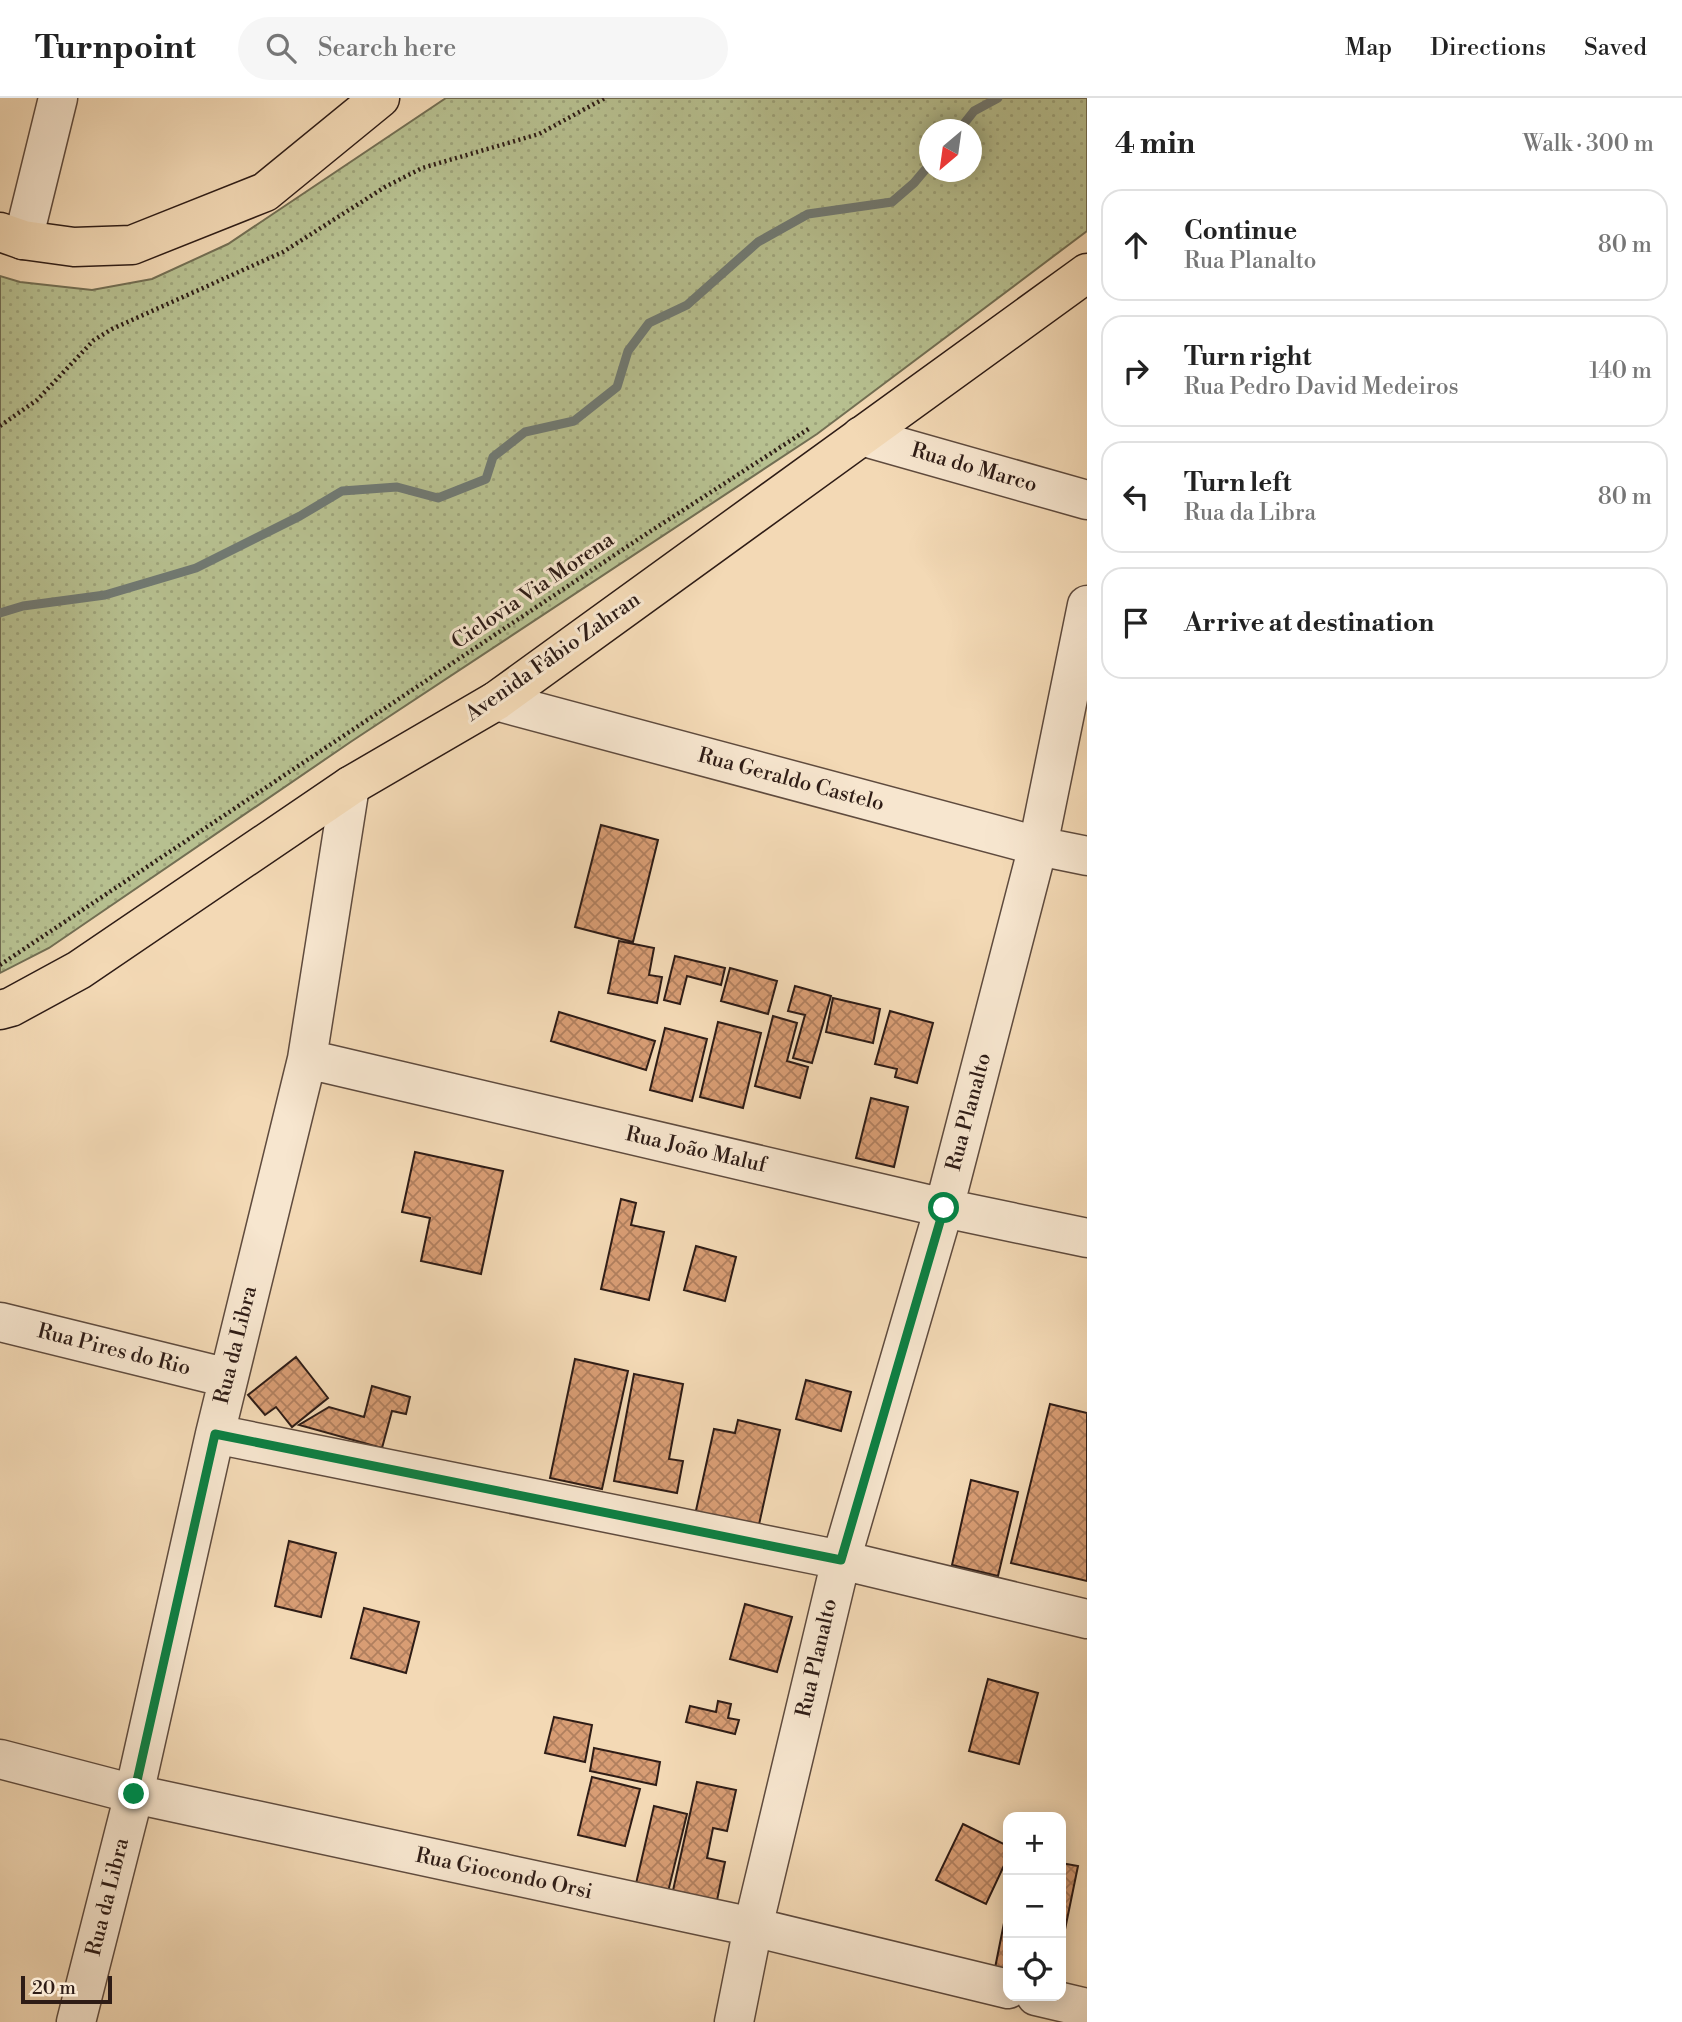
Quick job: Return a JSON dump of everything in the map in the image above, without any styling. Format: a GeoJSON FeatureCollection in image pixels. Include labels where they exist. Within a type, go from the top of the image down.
{"type":"FeatureCollection","features":[{"type":"Feature","properties":{"kind":"main road"},"geometry":{"type":"LineString","coordinates":[[12,236],[74,247],[132,245],[265,192],[380,98]]}},
{"type":"Feature","properties":{"kind":"main road","name":"Avenida Fábio Zahran"},"geometry":{"type":"LineString","coordinates":[[0,1010],[11,1007],[79,970],[350,786],[496,701],[1087,273]]}},
{"type":"Feature","properties":{"kind":"street"},"geometry":{"type":"LineString","coordinates":[[12,236],[58,98]]}},
{"type":"Feature","properties":{"kind":"street","name":"Rua do Marco"},"geometry":{"type":"LineString","coordinates":[[861,436],[1087,500]]}},
{"type":"Feature","properties":{"kind":"street","name":"Rua Planalto"},"geometry":{"type":"LineString","coordinates":[[734,2022],[753,1927],[841,1560],[944,1208],[1038,846],[1087,605]]}},
{"type":"Feature","properties":{"kind":"street","name":"Rua Geraldo Castelo"},"geometry":{"type":"LineString","coordinates":[[496,701],[1038,846],[1087,856]]}},
{"type":"Feature","properties":{"kind":"street","name":"Rua da Libra"},"geometry":{"type":"LineString","coordinates":[[76,2022],[134,1794],[228,1378],[307,1059],[350,786]]}},
{"type":"Feature","properties":{"kind":"street","name":"Rua João Maluf"},"geometry":{"type":"LineString","coordinates":[[307,1059],[944,1208],[1087,1238]]}},
{"type":"Feature","properties":{"kind":"street","name":"Rua Pires do Rio"},"geometry":{"type":"LineString","coordinates":[[0,1322],[228,1378]]}},
{"type":"Feature","properties":{"kind":"street"},"geometry":{"type":"LineString","coordinates":[[215,1434],[841,1560],[1087,1619]]}},
{"type":"Feature","properties":{"kind":"street","name":"Rua Giocondo Orsi"},"geometry":{"type":"LineString","coordinates":[[0,1759],[134,1794],[753,1927],[1003,1988]]}},
{"type":"Feature","properties":{"kind":"street"},"geometry":{"type":"LineString","coordinates":[[1057,2001],[1087,2008]]}},
{"type":"Feature","properties":{"kind":"path"},"geometry":{"type":"LineString","coordinates":[[0,426],[37,400],[93,340],[112,329],[283,252],[385,187],[422,168],[539,134],[605,98]]}},
{"type":"Feature","properties":{"kind":"path","name":"Ciclovia Via Morena"},"geometry":{"type":"LineString","coordinates":[[0,965],[811,427]]}},
{"type":"Feature","properties":{"kind":"green space"},"geometry":{"type":"Polygon","coordinates":[[[446,98],[1087,98],[1087,231],[817,434],[352,741],[49,948],[0,973],[0,276],[20,282],[92,290],[152,279],[228,244],[446,98]]]}},
{"type":"Feature","properties":{"kind":"building"},"geometry":{"type":"Polygon","coordinates":[[[601,825],[658,840],[633,942],[575,927],[601,825]]]}},
{"type":"Feature","properties":{"kind":"building"},"geometry":{"type":"Polygon","coordinates":[[[619,941],[654,948],[649,975],[662,977],[657,1003],[608,993],[619,941]]]}},
{"type":"Feature","properties":{"kind":"building"},"geometry":{"type":"Polygon","coordinates":[[[675,956],[725,968],[721,985],[687,976],[680,1004],[664,1000],[675,956]]]}},
{"type":"Feature","properties":{"kind":"building"},"geometry":{"type":"Polygon","coordinates":[[[730,968],[777,981],[768,1014],[721,1001],[730,968]]]}},
{"type":"Feature","properties":{"kind":"building"},"geometry":{"type":"Polygon","coordinates":[[[795,986],[831,996],[812,1063],[793,1058],[805,1015],[788,1011],[795,986]]]}},
{"type":"Feature","properties":{"kind":"building"},"geometry":{"type":"Polygon","coordinates":[[[833,998],[880,1009],[873,1043],[826,1032],[833,998]]]}},
{"type":"Feature","properties":{"kind":"building"},"geometry":{"type":"Polygon","coordinates":[[[890,1011],[933,1023],[917,1083],[895,1077],[897,1069],[875,1064],[890,1011]]]}},
{"type":"Feature","properties":{"kind":"building"},"geometry":{"type":"Polygon","coordinates":[[[559,1012],[655,1041],[646,1070],[551,1041],[559,1012]]]}},
{"type":"Feature","properties":{"kind":"building"},"geometry":{"type":"Polygon","coordinates":[[[773,1016],[797,1023],[787,1061],[808,1067],[800,1098],[755,1086],[773,1016]]]}},
{"type":"Feature","properties":{"kind":"building"},"geometry":{"type":"Polygon","coordinates":[[[718,1022],[761,1033],[743,1108],[700,1097],[718,1022]]]}},
{"type":"Feature","properties":{"kind":"building"},"geometry":{"type":"Polygon","coordinates":[[[665,1028],[707,1039],[692,1101],[650,1090],[665,1028]]]}},
{"type":"Feature","properties":{"kind":"building"},"geometry":{"type":"Polygon","coordinates":[[[871,1098],[908,1107],[894,1167],[856,1158],[871,1098]]]}},
{"type":"Feature","properties":{"kind":"building"},"geometry":{"type":"Polygon","coordinates":[[[415,1152],[503,1171],[481,1274],[421,1261],[430,1218],[402,1212],[415,1152]]]}},
{"type":"Feature","properties":{"kind":"building"},"geometry":{"type":"Polygon","coordinates":[[[621,1199],[636,1203],[631,1225],[664,1232],[649,1300],[601,1289],[621,1199]]]}},
{"type":"Feature","properties":{"kind":"building"},"geometry":{"type":"Polygon","coordinates":[[[696,1246],[736,1257],[725,1301],[684,1290],[696,1246]]]}},
{"type":"Feature","properties":{"kind":"building"},"geometry":{"type":"Polygon","coordinates":[[[296,1357],[328,1398],[292,1427],[276,1407],[265,1415],[248,1395],[296,1357]]]}},
{"type":"Feature","properties":{"kind":"building"},"geometry":{"type":"Polygon","coordinates":[[[575,1359],[628,1371],[602,1489],[550,1478],[575,1359]]]}},
{"type":"Feature","properties":{"kind":"building"},"geometry":{"type":"Polygon","coordinates":[[[634,1374],[683,1384],[669,1459],[683,1461],[677,1493],[614,1481],[634,1374]]]}},
{"type":"Feature","properties":{"kind":"building"},"geometry":{"type":"Polygon","coordinates":[[[806,1380],[851,1392],[841,1431],[796,1419],[806,1380]]]}},
{"type":"Feature","properties":{"kind":"building"},"geometry":{"type":"Polygon","coordinates":[[[372,1386],[410,1397],[406,1414],[392,1411],[382,1448],[299,1425],[329,1407],[364,1417],[372,1386]]]}},
{"type":"Feature","properties":{"kind":"building"},"geometry":{"type":"Polygon","coordinates":[[[1050,1404],[1087,1413],[1087,1581],[1011,1563],[1050,1404]]]}},
{"type":"Feature","properties":{"kind":"building"},"geometry":{"type":"Polygon","coordinates":[[[738,1420],[780,1430],[758,1529],[695,1515],[714,1429],[735,1433],[738,1420]]]}},
{"type":"Feature","properties":{"kind":"building"},"geometry":{"type":"Polygon","coordinates":[[[971,1480],[1018,1492],[998,1576],[952,1565],[971,1480]]]}},
{"type":"Feature","properties":{"kind":"building"},"geometry":{"type":"Polygon","coordinates":[[[289,1541],[336,1553],[321,1617],[275,1606],[289,1541]]]}},
{"type":"Feature","properties":{"kind":"building"},"geometry":{"type":"Polygon","coordinates":[[[745,1604],[792,1617],[777,1672],[730,1659],[745,1604]]]}},
{"type":"Feature","properties":{"kind":"building"},"geometry":{"type":"Polygon","coordinates":[[[364,1608],[419,1622],[406,1673],[351,1658],[364,1608]]]}},
{"type":"Feature","properties":{"kind":"building"},"geometry":{"type":"Polygon","coordinates":[[[988,1679],[1038,1693],[1019,1764],[969,1751],[988,1679]]]}},
{"type":"Feature","properties":{"kind":"building"},"geometry":{"type":"Polygon","coordinates":[[[718,1701],[731,1704],[728,1718],[739,1720],[735,1734],[686,1722],[690,1706],[716,1712],[718,1701]]]}},
{"type":"Feature","properties":{"kind":"building"},"geometry":{"type":"Polygon","coordinates":[[[554,1717],[592,1725],[585,1762],[545,1753],[554,1717]]]}},
{"type":"Feature","properties":{"kind":"building"},"geometry":{"type":"Polygon","coordinates":[[[594,1748],[660,1762],[656,1785],[590,1771],[594,1748]]]}},
{"type":"Feature","properties":{"kind":"building"},"geometry":{"type":"Polygon","coordinates":[[[592,1777],[640,1789],[625,1846],[578,1835],[592,1777]]]}},
{"type":"Feature","properties":{"kind":"building"},"geometry":{"type":"Polygon","coordinates":[[[697,1782],[736,1790],[727,1831],[713,1828],[707,1858],[725,1862],[716,1905],[672,1895],[697,1782]]]}},
{"type":"Feature","properties":{"kind":"building"},"geometry":{"type":"Polygon","coordinates":[[[654,1806],[687,1814],[667,1896],[635,1888],[654,1806]]]}},
{"type":"Feature","properties":{"kind":"building"},"geometry":{"type":"Polygon","coordinates":[[[963,1824],[1003,1844],[1003,1868],[986,1904],[936,1880],[963,1824]]]}},
{"type":"Feature","properties":{"kind":"building"},"geometry":{"type":"Polygon","coordinates":[[[1066,1864],[1078,1866],[1066,1925],[1066,1864]]]}},
{"type":"Feature","properties":{"kind":"building"},"geometry":{"type":"Polygon","coordinates":[[[1003,1928],[1003,1970],[995,1968],[1003,1928]]]}},
{"type":"Feature","properties":{"kind":"waterway"},"geometry":{"type":"LineString","coordinates":[[968,119],[974,111],[998,98]]}},
{"type":"Feature","properties":{"kind":"waterway"},"geometry":{"type":"LineString","coordinates":[[0,613],[23,606],[105,595],[196,568],[300,516],[342,491],[397,487],[438,498],[486,479],[493,457],[525,432],[574,421],[617,387],[628,351],[649,323],[687,305],[758,242],[808,214],[892,202],[919,177]]}},
{"type":"Feature","properties":{"kind":"route"},"geometry":{"type":"LineString","coordinates":[[134,1794],[215,1434],[841,1560],[944,1208]]}}]}
